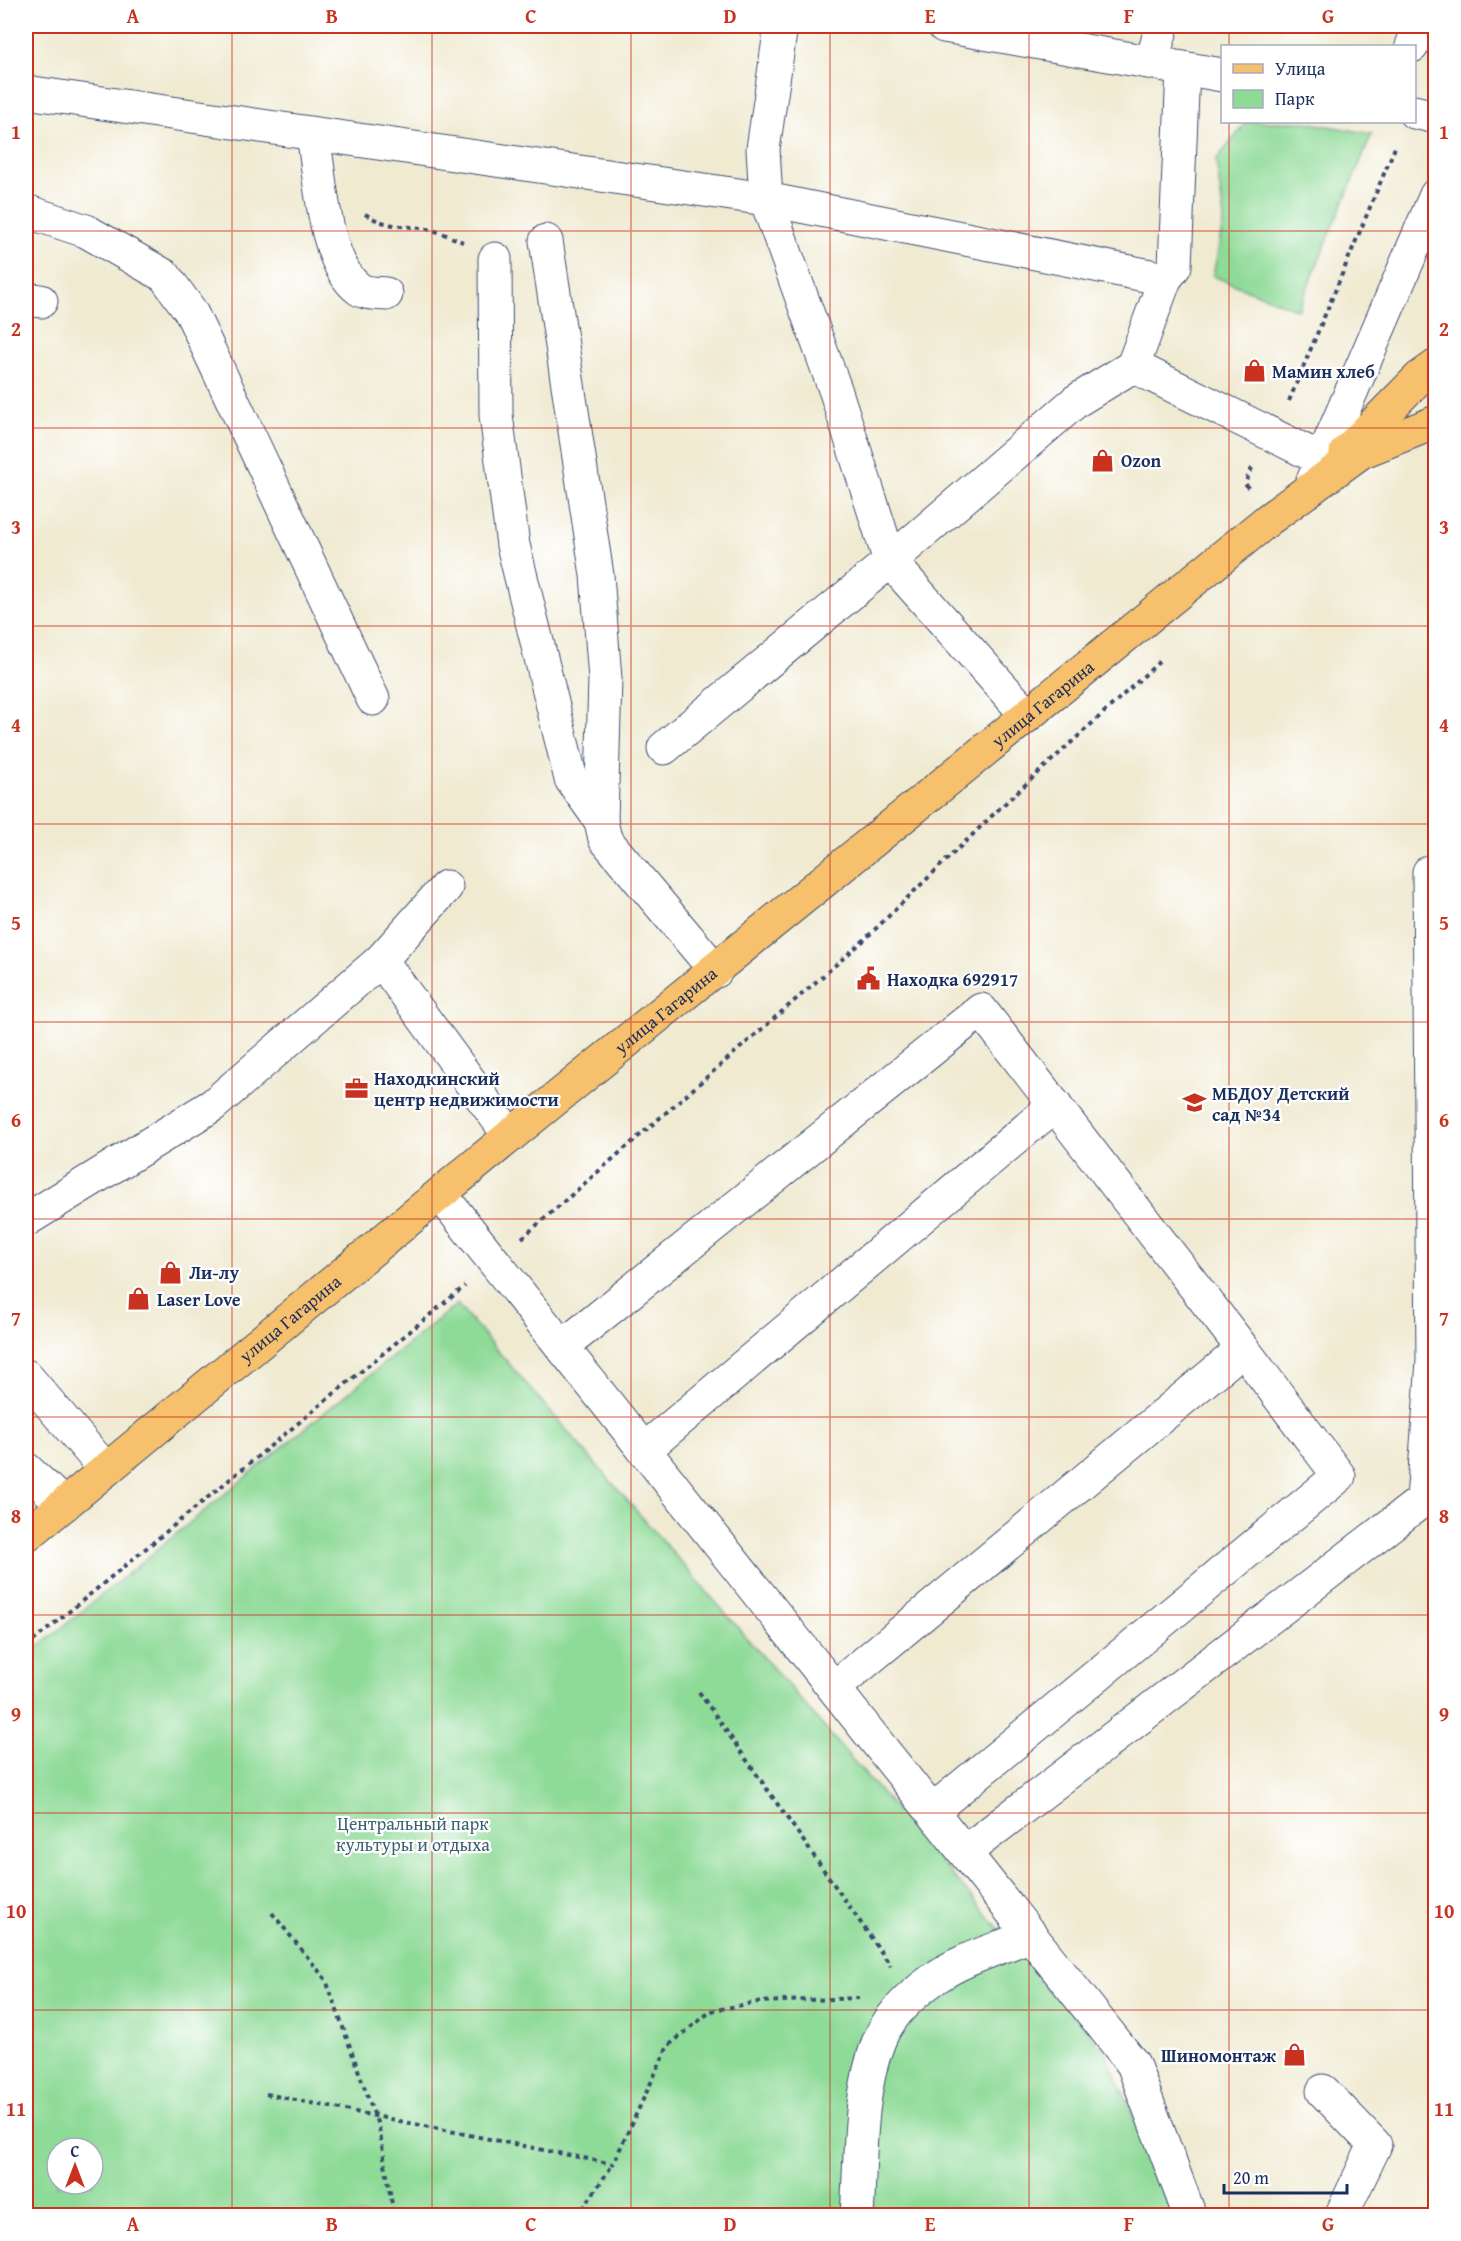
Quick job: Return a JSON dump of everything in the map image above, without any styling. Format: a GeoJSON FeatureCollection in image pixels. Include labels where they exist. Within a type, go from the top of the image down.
{"type":"FeatureCollection","features":[{"type":"Feature","properties":{"kind":"main road","name":"улица Гагарина"},"geometry":{"type":"LineString","coordinates":[[1309,490],[1419,378],[1436,366]]}},
{"type":"Feature","properties":{"kind":"main road","name":"улица Гагарина"},"geometry":{"type":"LineString","coordinates":[[26,1536],[510,1136],[716,971],[1027,715],[1309,490],[1361,452],[1436,422]]}},
{"type":"Feature","properties":{"kind":"street"},"geometry":{"type":"LineString","coordinates":[[781,26],[763,149],[766,199],[836,392],[890,561],[1027,715]]}},
{"type":"Feature","properties":{"kind":"street"},"geometry":{"type":"LineString","coordinates":[[952,26],[1221,75]]}},
{"type":"Feature","properties":{"kind":"street"},"geometry":{"type":"LineString","coordinates":[[664,748],[890,561],[1076,401],[1133,366],[1165,279],[1175,266],[1168,64],[1162,26]]}},
{"type":"Feature","properties":{"kind":"street"},"geometry":{"type":"LineString","coordinates":[[1412,45],[1419,26]]}},
{"type":"Feature","properties":{"kind":"street"},"geometry":{"type":"LineString","coordinates":[[26,92],[766,199],[1165,279]]}},
{"type":"Feature","properties":{"kind":"street"},"geometry":{"type":"LineString","coordinates":[[1416,112],[1436,117]]}},
{"type":"Feature","properties":{"kind":"street"},"geometry":{"type":"LineString","coordinates":[[313,134],[331,246],[343,274],[361,291],[386,294]]}},
{"type":"Feature","properties":{"kind":"street"},"geometry":{"type":"LineString","coordinates":[[1309,490],[1436,195]]}},
{"type":"Feature","properties":{"kind":"street"},"geometry":{"type":"LineString","coordinates":[[26,211],[86,231],[165,276],[191,312],[373,699]]}},
{"type":"Feature","properties":{"kind":"street"},"geometry":{"type":"LineString","coordinates":[[546,241],[597,575],[605,679],[601,821],[605,839],[716,971]]}},
{"type":"Feature","properties":{"kind":"street"},"geometry":{"type":"LineString","coordinates":[[495,260],[496,415],[513,545],[571,779],[601,821]]}},
{"type":"Feature","properties":{"kind":"street"},"geometry":{"type":"LineString","coordinates":[[1133,366],[1321,459]]}},
{"type":"Feature","properties":{"kind":"street"},"geometry":{"type":"LineString","coordinates":[[965,1852],[1423,1500],[1433,1361],[1429,873],[1436,873]]}},
{"type":"Feature","properties":{"kind":"street"},"geometry":{"type":"LineString","coordinates":[[26,1220],[213,1105],[381,960],[446,887]]}},
{"type":"Feature","properties":{"kind":"street"},"geometry":{"type":"LineString","coordinates":[[381,960],[510,1136]]}},
{"type":"Feature","properties":{"kind":"street"},"geometry":{"type":"LineString","coordinates":[[562,1347],[981,1010],[1339,1476],[932,1811]]}},
{"type":"Feature","properties":{"kind":"street"},"geometry":{"type":"LineString","coordinates":[[644,1450],[1055,1106]]}},
{"type":"Feature","properties":{"kind":"street"},"geometry":{"type":"LineString","coordinates":[[441,1195],[1133,2064],[1190,2216]]}},
{"type":"Feature","properties":{"kind":"street"},"geometry":{"type":"LineString","coordinates":[[834,1688],[1243,1349]]}},
{"type":"Feature","properties":{"kind":"street"},"geometry":{"type":"LineString","coordinates":[[26,1376],[106,1470]]}},
{"type":"Feature","properties":{"kind":"street"},"geometry":{"type":"LineString","coordinates":[[26,1470],[64,1505]]}},
{"type":"Feature","properties":{"kind":"street"},"geometry":{"type":"LineString","coordinates":[[857,2216],[864,2111],[870,2073],[883,2035],[891,2020],[912,1996],[936,1977],[972,1958],[1031,1935]]}},
{"type":"Feature","properties":{"kind":"street"},"geometry":{"type":"LineString","coordinates":[[1323,2091],[1375,2145],[1341,2216]]}},
{"type":"Feature","properties":{"kind":"path"},"geometry":{"type":"LineString","coordinates":[[322,189],[377,222],[399,228],[429,229],[475,247],[495,260]]}},
{"type":"Feature","properties":{"kind":"path"},"geometry":{"type":"LineString","coordinates":[[699,1692],[912,1996]]}},
{"type":"Feature","properties":{"kind":"path"},"geometry":{"type":"LineString","coordinates":[[272,1913],[326,1980],[376,2117],[394,2216]]}},
{"type":"Feature","properties":{"kind":"path"},"geometry":{"type":"LineString","coordinates":[[578,2216],[613,2164],[668,2046],[711,2011],[758,2002],[912,1996]]}},
{"type":"Feature","properties":{"kind":"path"},"geometry":{"type":"LineString","coordinates":[[266,2094],[613,2164]]}},
{"type":"Feature","properties":{"kind":"green space"},"geometry":{"type":"Polygon","coordinates":[[[1246,123],[1312,123],[1372,134],[1298,310],[1213,276],[1224,218],[1216,160],[1246,123]]]}},
{"type":"Feature","properties":{"kind":"green space","name":"Центральный парк культуры и отдыха"},"geometry":{"type":"Polygon","coordinates":[[[457,1304],[1105,2051],[1161,2180],[1173,2216],[26,2216],[26,1657],[457,1304]]]}},
{"type":"Feature","properties":{"kind":"place","name":"Мамин хлеб"},"geometry":{"type":"Point","coordinates":[1254,371]}},
{"type":"Feature","properties":{"kind":"place","name":"Ozon"},"geometry":{"type":"Point","coordinates":[1103,460]}},
{"type":"Feature","properties":{"kind":"place","name":"Находка 692917"},"geometry":{"type":"Point","coordinates":[869,979]}},
{"type":"Feature","properties":{"kind":"place","name":"Находкинский центр недвижимости"},"geometry":{"type":"Point","coordinates":[356,1088]}},
{"type":"Feature","properties":{"kind":"place","name":"МБДОУ Детский сад №34"},"geometry":{"type":"Point","coordinates":[1194,1103]}},
{"type":"Feature","properties":{"kind":"place","name":"Ли-лу"},"geometry":{"type":"Point","coordinates":[171,1272]}},
{"type":"Feature","properties":{"kind":"place","name":"Laser Love"},"geometry":{"type":"Point","coordinates":[139,1299]}},
{"type":"Feature","properties":{"kind":"place","name":"Шиномонтаж"},"geometry":{"type":"Point","coordinates":[1294,2055]}}]}
